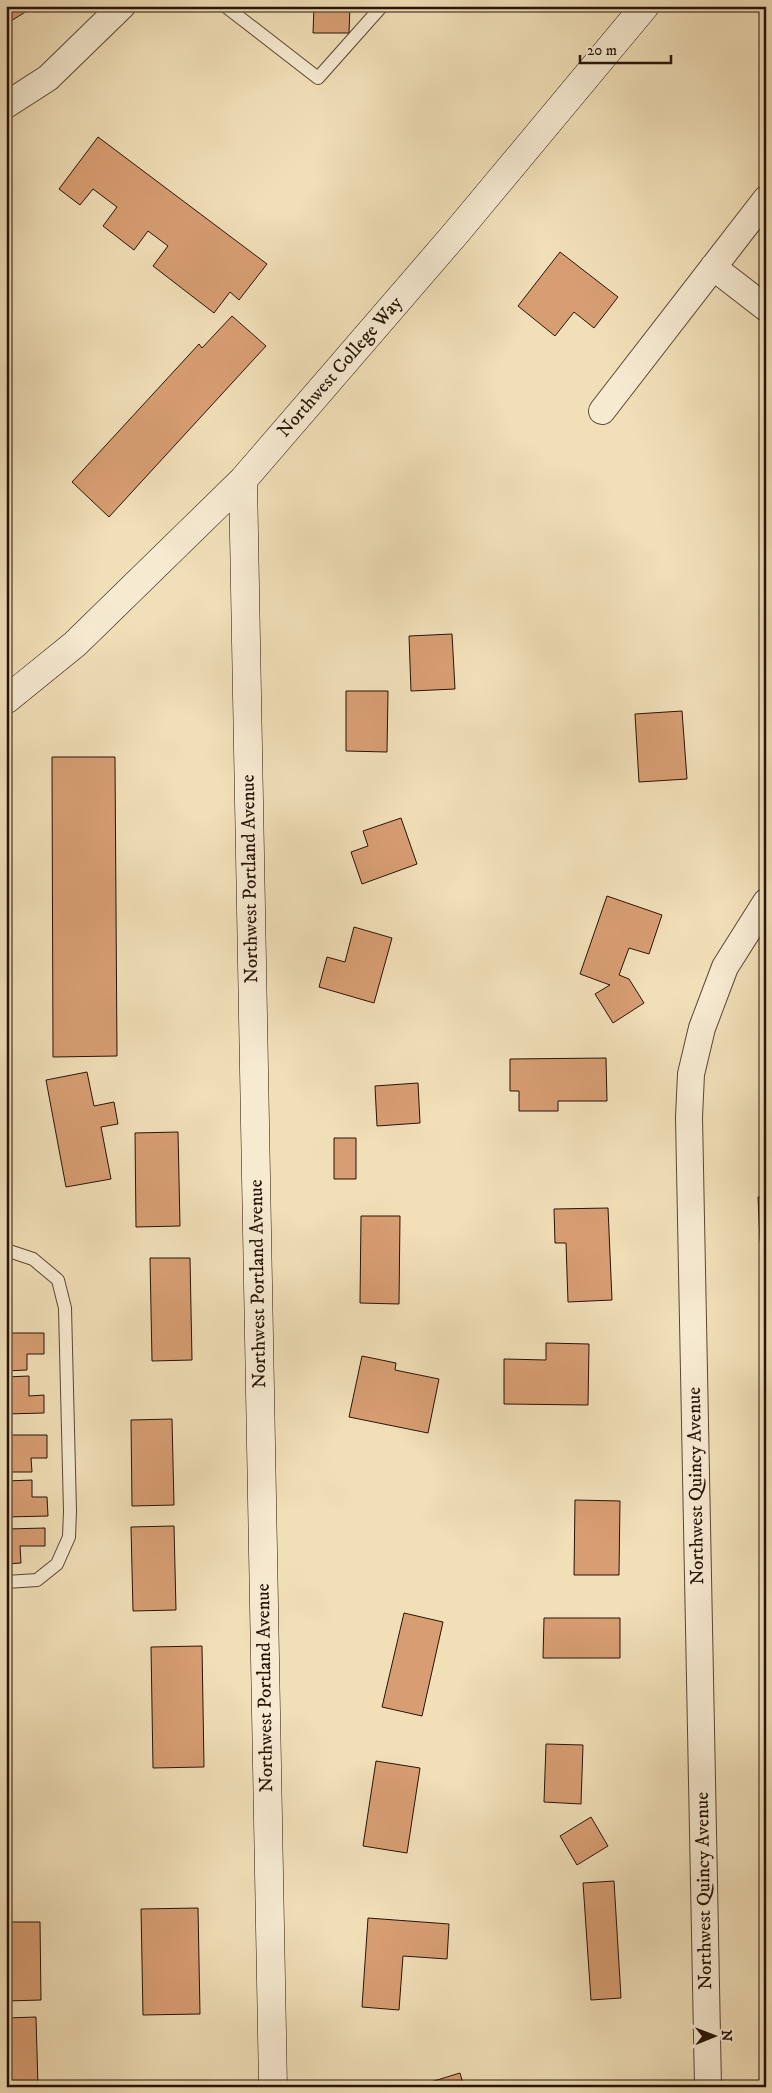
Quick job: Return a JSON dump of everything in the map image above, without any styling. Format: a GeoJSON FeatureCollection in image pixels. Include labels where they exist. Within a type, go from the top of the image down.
{"type":"FeatureCollection","features":[{"type":"Feature","properties":{"kind":"street"},"geometry":{"type":"LineString","coordinates":[[6,105],[48,78],[122,6]]}},
{"type":"Feature","properties":{"kind":"street","name":"Northwest College Way"},"geometry":{"type":"LineString","coordinates":[[6,700],[75,644],[243,480],[456,233],[644,6]]}},
{"type":"Feature","properties":{"kind":"street"},"geometry":{"type":"LineString","coordinates":[[602,411],[766,199]]}},
{"type":"Feature","properties":{"kind":"street"},"geometry":{"type":"LineString","coordinates":[[714,267],[766,308]]}},
{"type":"Feature","properties":{"kind":"street","name":"Northwest Portland Avenue"},"geometry":{"type":"LineString","coordinates":[[243,480],[272,2087]]}},
{"type":"Feature","properties":{"kind":"street","name":"Northwest Quincy Avenue"},"geometry":{"type":"LineString","coordinates":[[708,2087],[689,1108],[691,1074],[702,1028],[725,967],[766,902]]}},
{"type":"Feature","properties":{"kind":"lane"},"geometry":{"type":"LineString","coordinates":[[225,6],[318,78],[382,6]]}},
{"type":"Feature","properties":{"kind":"lane"},"geometry":{"type":"LineString","coordinates":[[6,1250],[32,1259],[58,1280],[65,1308],[70,1511],[69,1537],[57,1564],[37,1580],[6,1582]]}},
{"type":"Feature","properties":{"kind":"building"},"geometry":{"type":"Polygon","coordinates":[[[6,6],[35,6],[6,24],[6,6]]]}},
{"type":"Feature","properties":{"kind":"building"},"geometry":{"type":"Polygon","coordinates":[[[314,6],[350,6],[349,33],[313,33],[314,6]]]}},
{"type":"Feature","properties":{"kind":"building"},"geometry":{"type":"Polygon","coordinates":[[[98,137],[267,264],[239,300],[230,292],[214,313],[153,266],[168,246],[148,231],[134,250],[103,226],[117,207],[93,189],[80,205],[59,189],[98,137]]]}},
{"type":"Feature","properties":{"kind":"building"},"geometry":{"type":"Polygon","coordinates":[[[560,252],[618,297],[594,328],[574,312],[555,336],[518,306],[560,252]]]}},
{"type":"Feature","properties":{"kind":"building"},"geometry":{"type":"Polygon","coordinates":[[[232,316],[266,346],[109,517],[72,482],[199,344],[202,348],[232,316]]]}},
{"type":"Feature","properties":{"kind":"building"},"geometry":{"type":"Polygon","coordinates":[[[452,634],[455,689],[411,691],[409,636],[452,634]]]}},
{"type":"Feature","properties":{"kind":"building"},"geometry":{"type":"Polygon","coordinates":[[[346,691],[388,691],[387,752],[346,751],[346,691]]]}},
{"type":"Feature","properties":{"kind":"building"},"geometry":{"type":"Polygon","coordinates":[[[682,711],[687,779],[639,782],[635,714],[682,711]]]}},
{"type":"Feature","properties":{"kind":"building"},"geometry":{"type":"Polygon","coordinates":[[[52,757],[115,757],[117,1056],[53,1057],[52,757]]]}},
{"type":"Feature","properties":{"kind":"building"},"geometry":{"type":"Polygon","coordinates":[[[401,818],[417,864],[362,884],[351,852],[368,846],[363,831],[401,818]]]}},
{"type":"Feature","properties":{"kind":"building"},"geometry":{"type":"Polygon","coordinates":[[[607,896],[662,915],[649,954],[629,948],[619,975],[629,979],[644,1003],[613,1023],[595,994],[610,985],[580,974],[607,896]]]}},
{"type":"Feature","properties":{"kind":"building"},"geometry":{"type":"Polygon","coordinates":[[[354,927],[392,938],[374,1003],[319,987],[327,957],[345,962],[354,927]]]}},
{"type":"Feature","properties":{"kind":"building"},"geometry":{"type":"Polygon","coordinates":[[[606,1058],[607,1101],[558,1101],[558,1111],[519,1111],[519,1091],[510,1091],[510,1059],[606,1058]]]}},
{"type":"Feature","properties":{"kind":"building"},"geometry":{"type":"Polygon","coordinates":[[[87,1072],[94,1106],[114,1102],[118,1124],[101,1127],[111,1179],[66,1187],[46,1080],[87,1072]]]}},
{"type":"Feature","properties":{"kind":"building"},"geometry":{"type":"Polygon","coordinates":[[[418,1083],[420,1123],[377,1126],[375,1086],[418,1083]]]}},
{"type":"Feature","properties":{"kind":"building"},"geometry":{"type":"Polygon","coordinates":[[[178,1132],[180,1226],[136,1227],[135,1133],[178,1132]]]}},
{"type":"Feature","properties":{"kind":"building"},"geometry":{"type":"Polygon","coordinates":[[[334,1138],[356,1138],[356,1179],[334,1179],[334,1138]]]}},
{"type":"Feature","properties":{"kind":"building"},"geometry":{"type":"Polygon","coordinates":[[[766,1196],[766,1241],[760,1241],[758,1197],[766,1196]]]}},
{"type":"Feature","properties":{"kind":"building"},"geometry":{"type":"Polygon","coordinates":[[[608,1208],[612,1300],[568,1302],[566,1243],[555,1243],[554,1209],[608,1208]]]}},
{"type":"Feature","properties":{"kind":"building"},"geometry":{"type":"Polygon","coordinates":[[[361,1216],[400,1216],[399,1304],[360,1303],[361,1216]]]}},
{"type":"Feature","properties":{"kind":"building"},"geometry":{"type":"Polygon","coordinates":[[[150,1258],[190,1258],[192,1360],[152,1361],[150,1258]]]}},
{"type":"Feature","properties":{"kind":"building"},"geometry":{"type":"Polygon","coordinates":[[[6,1333],[44,1333],[44,1354],[27,1354],[27,1370],[6,1371],[6,1333]]]}},
{"type":"Feature","properties":{"kind":"building"},"geometry":{"type":"Polygon","coordinates":[[[546,1343],[589,1344],[588,1405],[504,1404],[504,1359],[546,1360],[546,1343]]]}},
{"type":"Feature","properties":{"kind":"building"},"geometry":{"type":"Polygon","coordinates":[[[362,1356],[396,1363],[395,1370],[439,1379],[428,1433],[349,1417],[362,1356]]]}},
{"type":"Feature","properties":{"kind":"building"},"geometry":{"type":"Polygon","coordinates":[[[29,1376],[29,1396],[44,1395],[44,1413],[6,1414],[6,1377],[29,1376]]]}},
{"type":"Feature","properties":{"kind":"building"},"geometry":{"type":"Polygon","coordinates":[[[172,1419],[174,1505],[132,1506],[131,1420],[172,1419]]]}},
{"type":"Feature","properties":{"kind":"building"},"geometry":{"type":"Polygon","coordinates":[[[6,1435],[47,1435],[47,1458],[31,1458],[32,1472],[6,1472],[6,1435]]]}},
{"type":"Feature","properties":{"kind":"building"},"geometry":{"type":"Polygon","coordinates":[[[32,1480],[32,1497],[47,1497],[48,1516],[6,1517],[6,1481],[32,1480]]]}},
{"type":"Feature","properties":{"kind":"building"},"geometry":{"type":"Polygon","coordinates":[[[575,1500],[620,1501],[619,1575],[574,1575],[575,1500]]]}},
{"type":"Feature","properties":{"kind":"building"},"geometry":{"type":"Polygon","coordinates":[[[174,1526],[176,1610],[133,1611],[131,1527],[174,1526]]]}},
{"type":"Feature","properties":{"kind":"building"},"geometry":{"type":"Polygon","coordinates":[[[45,1528],[45,1546],[20,1546],[21,1563],[6,1564],[6,1529],[45,1528]]]}},
{"type":"Feature","properties":{"kind":"building"},"geometry":{"type":"Polygon","coordinates":[[[404,1613],[443,1622],[422,1716],[382,1707],[404,1613]]]}},
{"type":"Feature","properties":{"kind":"building"},"geometry":{"type":"Polygon","coordinates":[[[544,1618],[620,1618],[620,1658],[543,1658],[544,1618]]]}},
{"type":"Feature","properties":{"kind":"building"},"geometry":{"type":"Polygon","coordinates":[[[202,1646],[204,1767],[153,1768],[151,1647],[202,1646]]]}},
{"type":"Feature","properties":{"kind":"building"},"geometry":{"type":"Polygon","coordinates":[[[546,1744],[583,1745],[581,1804],[544,1802],[546,1744]]]}},
{"type":"Feature","properties":{"kind":"building"},"geometry":{"type":"Polygon","coordinates":[[[376,1761],[420,1768],[407,1853],[363,1846],[376,1761]]]}},
{"type":"Feature","properties":{"kind":"building"},"geometry":{"type":"Polygon","coordinates":[[[591,1817],[608,1846],[577,1865],[560,1836],[591,1817]]]}},
{"type":"Feature","properties":{"kind":"building"},"geometry":{"type":"Polygon","coordinates":[[[614,1881],[621,1998],[591,2000],[583,1883],[614,1881]]]}},
{"type":"Feature","properties":{"kind":"building"},"geometry":{"type":"Polygon","coordinates":[[[198,1908],[200,2014],[143,2015],[141,1909],[198,1908]]]}},
{"type":"Feature","properties":{"kind":"building"},"geometry":{"type":"Polygon","coordinates":[[[368,1918],[449,1924],[447,1959],[403,1956],[399,2010],[362,2007],[368,1918]]]}},
{"type":"Feature","properties":{"kind":"building"},"geometry":{"type":"Polygon","coordinates":[[[6,1922],[40,1922],[41,2000],[6,2001],[6,1922]]]}},
{"type":"Feature","properties":{"kind":"building"},"geometry":{"type":"Polygon","coordinates":[[[36,2017],[38,2087],[6,2087],[6,2018],[36,2017]]]}},
{"type":"Feature","properties":{"kind":"building"},"geometry":{"type":"Polygon","coordinates":[[[460,2073],[464,2087],[414,2087],[460,2073]]]}},
{"type":"Feature","properties":{"kind":"building"},"geometry":{"type":"Polygon","coordinates":[[[632,2082],[633,2087],[586,2087],[586,2083],[632,2082]]]}},
{"type":"Feature","properties":{"kind":"building"},"geometry":{"type":"Polygon","coordinates":[[[183,2083],[183,2087],[127,2087],[127,2084],[183,2083]]]}}]}
